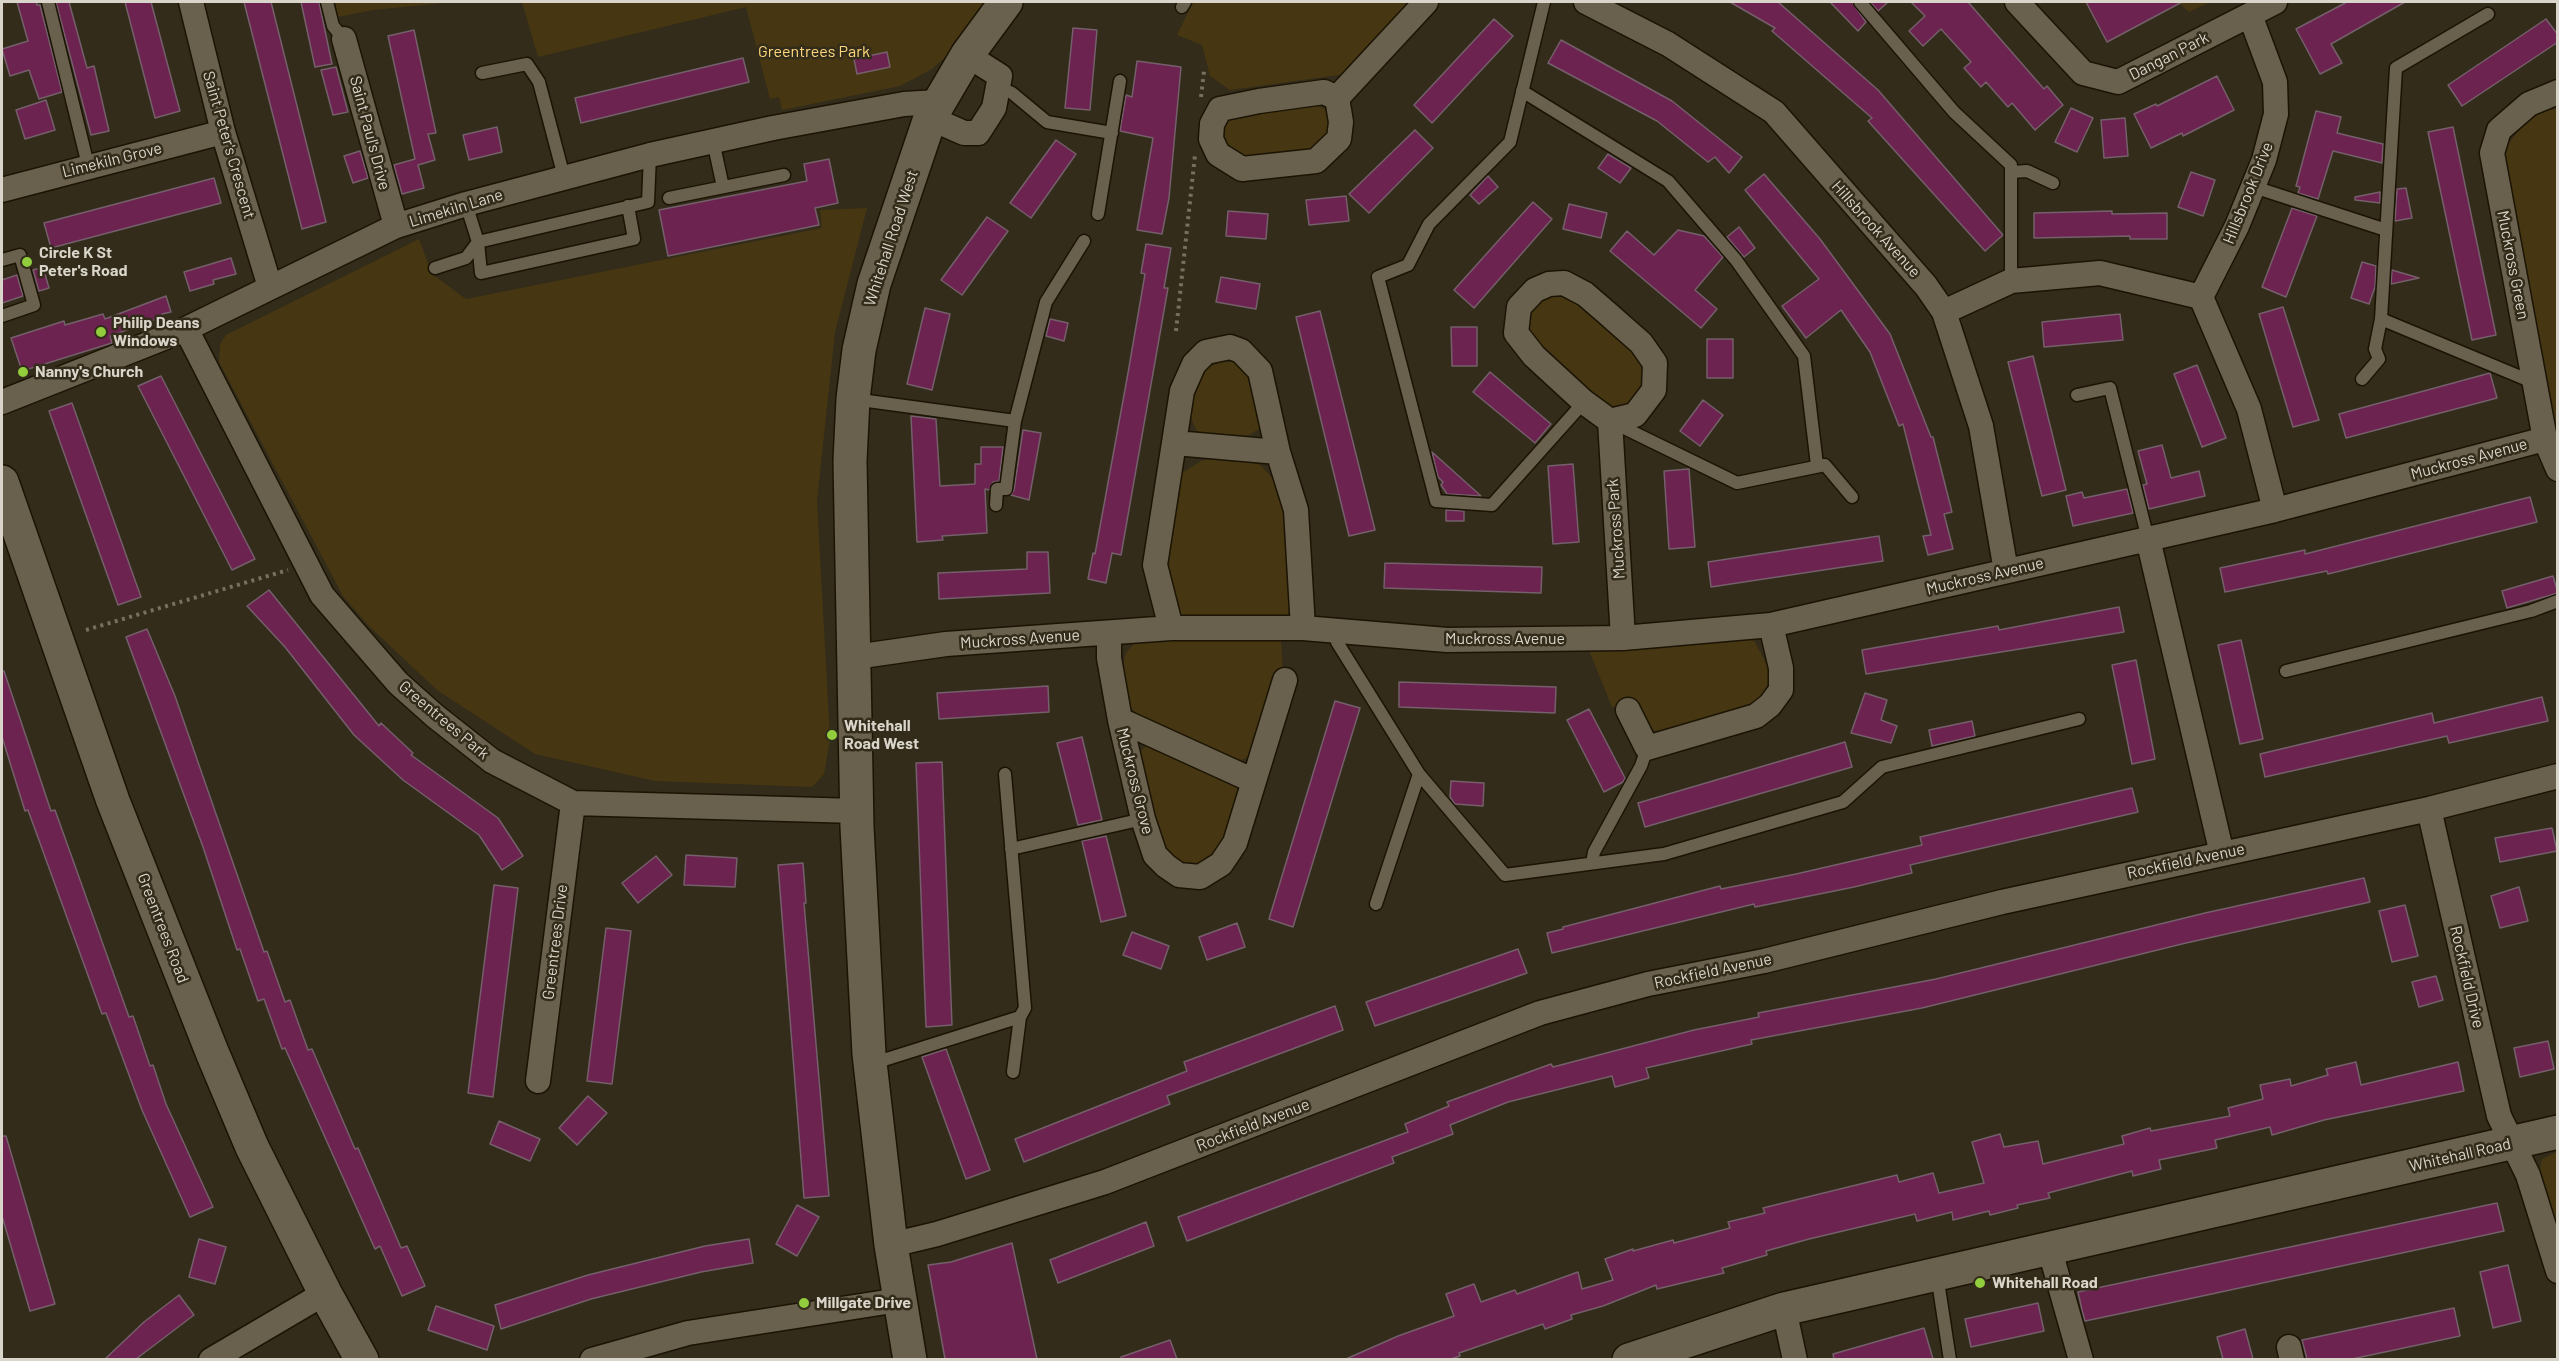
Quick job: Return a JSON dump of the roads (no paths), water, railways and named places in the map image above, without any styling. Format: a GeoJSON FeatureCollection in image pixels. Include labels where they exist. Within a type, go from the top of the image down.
{"type":"FeatureCollection","features":[{"type":"Feature","properties":{"kind":"street","name":"Saint Peter's Crescent"},"geometry":{"type":"LineString","coordinates":[[191,2],[223,132],[270,287]]}},
{"type":"Feature","properties":{"kind":"street","name":"Whitehall Road West"},"geometry":{"type":"LineString","coordinates":[[910,1359],[891,1245],[870,1064],[857,811],[850,461],[853,399],[859,350],[874,284],[934,110],[967,55],[1006,2]]}},
{"type":"Feature","properties":{"kind":"street"},"geometry":{"type":"LineString","coordinates":[[1337,98],[1426,2]]}},
{"type":"Feature","properties":{"kind":"street","name":"Hillsbrook Avenue"},"geometry":{"type":"LineString","coordinates":[[1586,2],[1668,44],[1774,112],[1926,286],[1944,312],[1981,426],[2006,571]]}},
{"type":"Feature","properties":{"kind":"street","name":"Dangan Park"},"geometry":{"type":"LineString","coordinates":[[2017,2],[2083,73],[2118,82],[2275,2]]}},
{"type":"Feature","properties":{"kind":"street","name":"Hillsbrook Drive"},"geometry":{"type":"LineString","coordinates":[[2201,297],[2237,226],[2265,160],[2276,114],[2275,82],[2250,15]]}},
{"type":"Feature","properties":{"kind":"street","name":"Saint Paul's Drive"},"geometry":{"type":"LineString","coordinates":[[344,39],[396,226]]}},
{"type":"Feature","properties":{"kind":"street"},"geometry":{"type":"LineString","coordinates":[[934,110],[963,133],[978,133],[994,108],[1000,76],[967,55]]}},
{"type":"Feature","properties":{"kind":"street"},"geometry":{"type":"LineString","coordinates":[[1324,92],[1337,98],[1341,122],[1339,139],[1316,161],[1242,169],[1218,154],[1211,139],[1212,124],[1220,109],[1258,100],[1324,92]]}},
{"type":"Feature","properties":{"kind":"street","name":"Muckross Green"},"geometry":{"type":"LineString","coordinates":[[2558,92],[2529,104],[2499,130],[2492,153],[2545,439],[2558,469]]}},
{"type":"Feature","properties":{"kind":"street","name":"Limekiln Lane"},"geometry":{"type":"LineString","coordinates":[[2,402],[186,329],[396,226],[466,204],[650,155],[713,141],[904,104],[934,110]]}},
{"type":"Feature","properties":{"kind":"street","name":"Limekiln Grove"},"geometry":{"type":"LineString","coordinates":[[2,190],[88,165],[223,132]]}},
{"type":"Feature","properties":{"kind":"street"},"geometry":{"type":"LineString","coordinates":[[1944,312],[2011,281],[2100,273],[2201,297],[2249,409],[2275,510]]}},
{"type":"Feature","properties":{"kind":"street"},"geometry":{"type":"LineString","coordinates":[[1564,283],[1586,294],[1641,343],[1655,363],[1654,390],[1635,415],[1610,420],[1584,402],[1534,356],[1516,333],[1519,307],[1534,290],[1549,284],[1564,283]]}},
{"type":"Feature","properties":{"kind":"street","name":"Greentrees Park"},"geometry":{"type":"LineString","coordinates":[[186,329],[322,595],[398,683],[492,761],[573,803],[857,811]]}},
{"type":"Feature","properties":{"kind":"street"},"geometry":{"type":"LineString","coordinates":[[1171,628],[1155,565],[1182,391],[1194,364],[1206,352],[1230,347],[1241,351],[1260,371],[1278,452],[1296,510],[1303,628]]}},
{"type":"Feature","properties":{"kind":"street","name":"Muckross Park"},"geometry":{"type":"LineString","coordinates":[[1610,420],[1623,638]]}},
{"type":"Feature","properties":{"kind":"street","name":"Muckross Avenue"},"geometry":{"type":"LineString","coordinates":[[855,657],[946,644],[1171,628],[1303,628],[1447,640],[1623,638],[1771,625],[2275,510],[2545,439]]}},
{"type":"Feature","properties":{"kind":"street"},"geometry":{"type":"LineString","coordinates":[[1175,443],[1278,452]]}},
{"type":"Feature","properties":{"kind":"street","name":"Greentrees Road"},"geometry":{"type":"LineString","coordinates":[[2,482],[113,801],[208,1041],[252,1147],[325,1293],[362,1359]]}},
{"type":"Feature","properties":{"kind":"street"},"geometry":{"type":"LineString","coordinates":[[2148,539],[2222,854]]}},
{"type":"Feature","properties":{"kind":"street"},"geometry":{"type":"LineString","coordinates":[[1628,710],[1647,748],[1756,716],[1770,705],[1781,690],[1771,625]]}},
{"type":"Feature","properties":{"kind":"street","name":"Muckross Grove"},"geometry":{"type":"LineString","coordinates":[[1109,633],[1109,658],[1120,720],[1143,819],[1155,855],[1179,875],[1200,877],[1221,864],[1235,843],[1285,680]]}},
{"type":"Feature","properties":{"kind":"street","name":"Muckross Grove"},"geometry":{"type":"LineString","coordinates":[[1120,720],[1254,781]]}},
{"type":"Feature","properties":{"kind":"street","name":"Rockfield Avenue"},"geometry":{"type":"LineString","coordinates":[[891,1245],[937,1234],[1105,1182],[1540,1013],[1648,984],[1764,961],[2002,902],[2428,809],[2558,776]]}},
{"type":"Feature","properties":{"kind":"street","name":"Greentrees Drive"},"geometry":{"type":"LineString","coordinates":[[538,1081],[573,803]]}},
{"type":"Feature","properties":{"kind":"street","name":"Rockfield Drive"},"geometry":{"type":"LineString","coordinates":[[2428,809],[2499,1116],[2528,1176],[2558,1271]]}},
{"type":"Feature","properties":{"kind":"street","name":"Whitehall Road"},"geometry":{"type":"LineString","coordinates":[[1629,1359],[1784,1309],[2558,1132]]}},
{"type":"Feature","properties":{"kind":"street"},"geometry":{"type":"LineString","coordinates":[[2049,1247],[2081,1359]]}},
{"type":"Feature","properties":{"kind":"street"},"geometry":{"type":"LineString","coordinates":[[211,1359],[325,1293]]}},
{"type":"Feature","properties":{"kind":"street"},"geometry":{"type":"LineString","coordinates":[[592,1359],[687,1333],[899,1300]]}},
{"type":"Feature","properties":{"kind":"street"},"geometry":{"type":"LineString","coordinates":[[1784,1309],[1796,1359]]}},
{"type":"Feature","properties":{"kind":"lane"},"geometry":{"type":"LineString","coordinates":[[48,2],[88,165]]}},
{"type":"Feature","properties":{"kind":"lane"},"geometry":{"type":"LineString","coordinates":[[327,2],[333,26],[344,39]]}},
{"type":"Feature","properties":{"kind":"lane"},"geometry":{"type":"LineString","coordinates":[[1544,2],[1510,142],[1429,224],[1408,265],[1378,277],[1436,501],[1492,505],[1584,402]]}},
{"type":"Feature","properties":{"kind":"lane"},"geometry":{"type":"LineString","coordinates":[[1860,2],[1954,112],[2011,165],[2011,281]]}},
{"type":"Feature","properties":{"kind":"lane"},"geometry":{"type":"LineString","coordinates":[[2362,379],[2379,359],[2375,349],[2381,319],[2396,68],[2488,14]]}},
{"type":"Feature","properties":{"kind":"lane"},"geometry":{"type":"LineString","coordinates":[[482,73],[527,64],[539,82],[564,177]]}},
{"type":"Feature","properties":{"kind":"lane"},"geometry":{"type":"LineString","coordinates":[[1098,214],[1120,81]]}},
{"type":"Feature","properties":{"kind":"lane"},"geometry":{"type":"LineString","coordinates":[[998,87],[1012,93],[1047,122],[1112,133]]}},
{"type":"Feature","properties":{"kind":"lane"},"geometry":{"type":"LineString","coordinates":[[1522,91],[1668,181],[1736,260],[1804,356],[1817,465]]}},
{"type":"Feature","properties":{"kind":"lane"},"geometry":{"type":"LineString","coordinates":[[713,141],[723,187]]}},
{"type":"Feature","properties":{"kind":"lane"},"geometry":{"type":"LineString","coordinates":[[435,267],[466,258],[478,242],[648,202],[650,155]]}},
{"type":"Feature","properties":{"kind":"lane"},"geometry":{"type":"LineString","coordinates":[[2012,172],[2027,171],[2053,183]]}},
{"type":"Feature","properties":{"kind":"lane"},"geometry":{"type":"LineString","coordinates":[[669,198],[784,175]]}},
{"type":"Feature","properties":{"kind":"lane"},"geometry":{"type":"LineString","coordinates":[[2254,186],[2386,230]]}},
{"type":"Feature","properties":{"kind":"lane"},"geometry":{"type":"LineString","coordinates":[[466,204],[478,242],[482,273],[634,239],[628,206]]}},
{"type":"Feature","properties":{"kind":"lane"},"geometry":{"type":"LineString","coordinates":[[996,505],[997,489],[1006,489],[1016,421],[1046,302],[1084,241]]}},
{"type":"Feature","properties":{"kind":"lane"},"geometry":{"type":"LineString","coordinates":[[2,260],[21,255],[34,305],[2,316]]}},
{"type":"Feature","properties":{"kind":"lane"},"geometry":{"type":"LineString","coordinates":[[2381,319],[2536,384]]}},
{"type":"Feature","properties":{"kind":"lane"},"geometry":{"type":"LineString","coordinates":[[2077,395],[2110,388],[2148,539]]}},
{"type":"Feature","properties":{"kind":"lane"},"geometry":{"type":"LineString","coordinates":[[853,399],[1016,421]]}},
{"type":"Feature","properties":{"kind":"lane"},"geometry":{"type":"LineString","coordinates":[[1610,420],[1737,483],[1825,465],[1852,497]]}},
{"type":"Feature","properties":{"kind":"lane"},"geometry":{"type":"LineString","coordinates":[[2286,671],[2531,611],[2558,601]]}},
{"type":"Feature","properties":{"kind":"lane"},"geometry":{"type":"LineString","coordinates":[[1338,631],[1337,642],[1419,774],[1505,874],[1664,854],[1843,802],[1882,767],[2079,719]]}},
{"type":"Feature","properties":{"kind":"lane"},"geometry":{"type":"LineString","coordinates":[[1592,863],[1594,852],[1641,766],[1647,748]]}},
{"type":"Feature","properties":{"kind":"lane"},"geometry":{"type":"LineString","coordinates":[[1005,774],[1025,1008],[1020,1017],[1013,1072]]}},
{"type":"Feature","properties":{"kind":"lane"},"geometry":{"type":"LineString","coordinates":[[1376,904],[1419,774]]}},
{"type":"Feature","properties":{"kind":"lane"},"geometry":{"type":"LineString","coordinates":[[1011,849],[1143,819]]}},
{"type":"Feature","properties":{"kind":"lane"},"geometry":{"type":"LineString","coordinates":[[870,1064],[1020,1017]]}},
{"type":"Feature","properties":{"kind":"lane"},"geometry":{"type":"LineString","coordinates":[[1937,1274],[1950,1359]]}},
{"type":"Feature","properties":{"kind":"place","name":"Circle K St Peter's Road"},"geometry":{"type":"Point","coordinates":[27,262]}},
{"type":"Feature","properties":{"kind":"place","name":"Philip Deans Windows"},"geometry":{"type":"Point","coordinates":[101,332]}},
{"type":"Feature","properties":{"kind":"place","name":"Nanny's Church"},"geometry":{"type":"Point","coordinates":[23,372]}},
{"type":"Feature","properties":{"kind":"place","name":"Whitehall Road West"},"geometry":{"type":"Point","coordinates":[832,735]}},
{"type":"Feature","properties":{"kind":"place","name":"Whitehall Road"},"geometry":{"type":"Point","coordinates":[1980,1283]}},
{"type":"Feature","properties":{"kind":"place","name":"Millgate Drive"},"geometry":{"type":"Point","coordinates":[804,1303]}}]}
